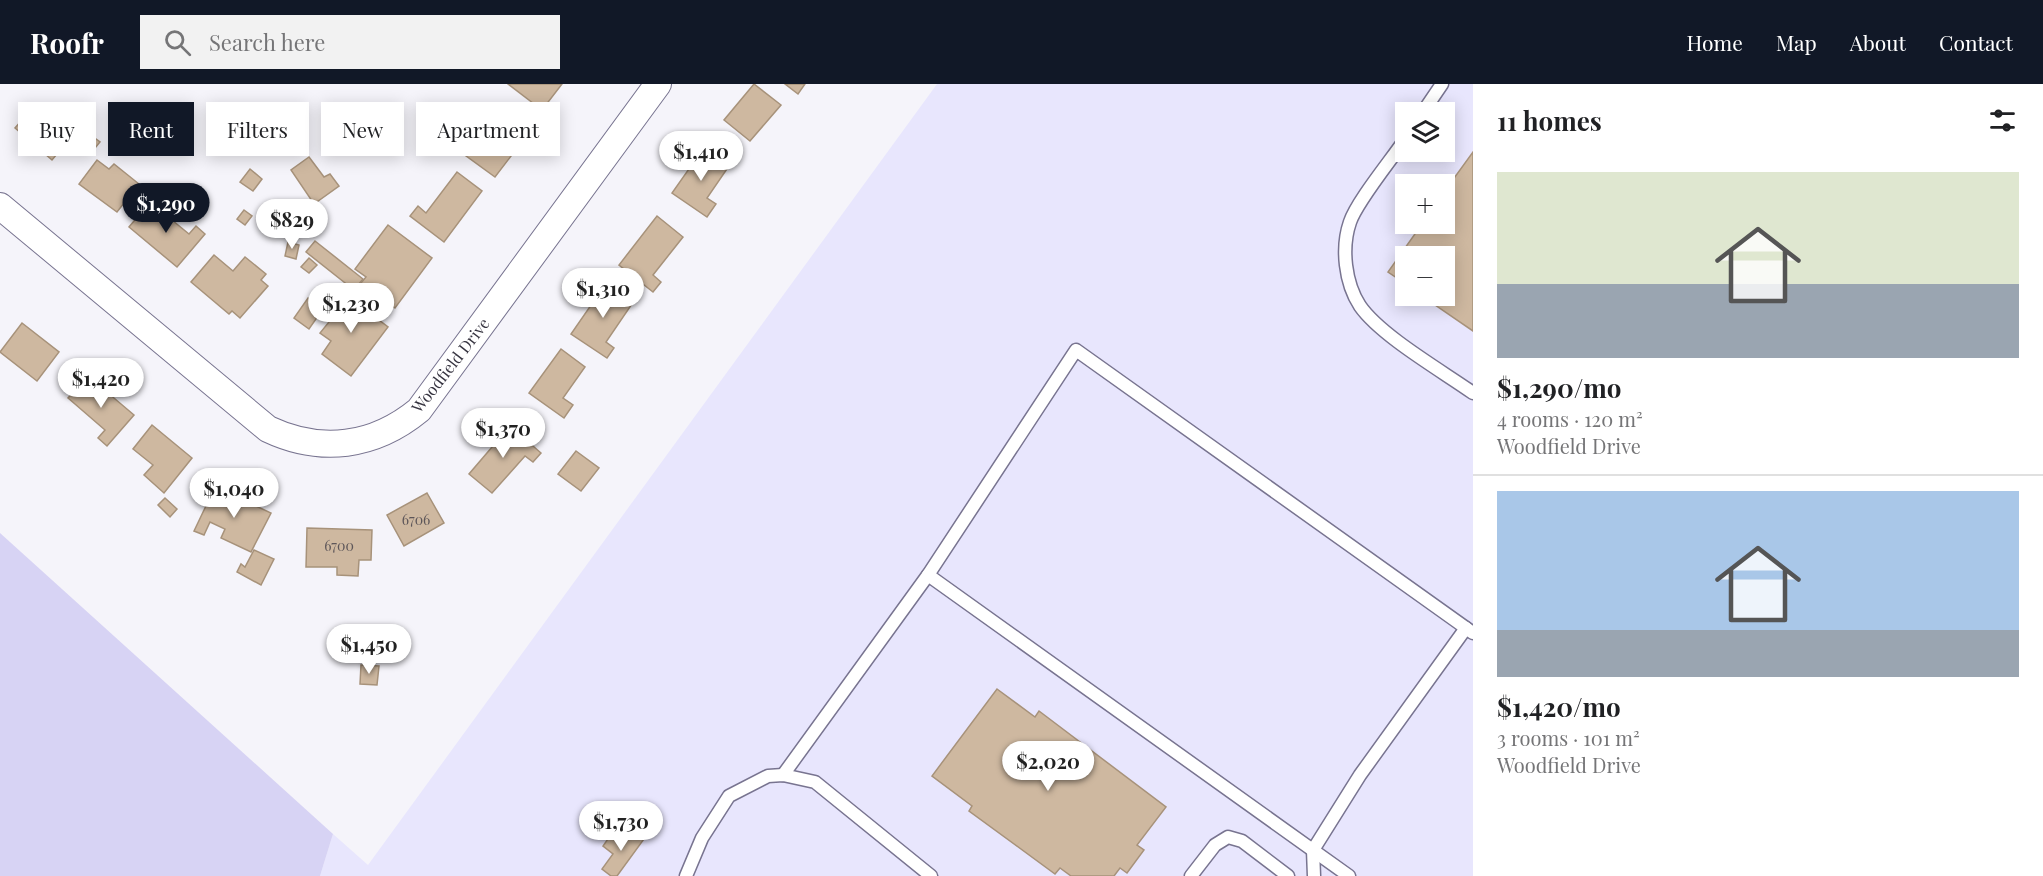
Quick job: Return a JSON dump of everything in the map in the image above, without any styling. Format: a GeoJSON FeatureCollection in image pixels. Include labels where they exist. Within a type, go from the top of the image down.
{"type":"FeatureCollection","features":[{"type":"Feature","properties":{"kind":"street","name":"Woodfield Drive"},"geometry":{"type":"LineString","coordinates":[[0,206],[268,429],[299,441],[346,445],[391,430],[419,410],[658,84]]}},
{"type":"Feature","properties":{"kind":"lane"},"geometry":{"type":"LineString","coordinates":[[1430,102],[1442,84]]}},
{"type":"Feature","properties":{"kind":"lane"},"geometry":{"type":"LineString","coordinates":[[1395,154],[1350,220],[1344,247],[1348,272],[1360,305],[1381,327],[1473,393]]}},
{"type":"Feature","properties":{"kind":"lane"},"geometry":{"type":"LineString","coordinates":[[783,775],[928,575],[1076,350],[1470,631],[1360,775],[1313,850],[1314,876]]}},
{"type":"Feature","properties":{"kind":"lane"},"geometry":{"type":"LineString","coordinates":[[928,575],[1349,876]]}},
{"type":"Feature","properties":{"kind":"lane"},"geometry":{"type":"LineString","coordinates":[[686,876],[702,838],[729,796],[768,776],[783,775],[815,782],[931,876]]}},
{"type":"Feature","properties":{"kind":"lane"},"geometry":{"type":"LineString","coordinates":[[1191,876],[1215,845],[1228,837],[1242,842],[1288,876]]}},
{"type":"Feature","properties":{"kind":"shaded area"},"geometry":{"type":"Polygon","coordinates":[[[937,84],[1473,84],[1473,876],[320,876],[333,834],[368,865],[937,84]]]}},
{"type":"Feature","properties":{"kind":"shaded area"},"geometry":{"type":"Polygon","coordinates":[[[0,533],[333,834],[320,876],[0,876],[0,533]]]}},
{"type":"Feature","properties":{"kind":"building"},"geometry":{"type":"Polygon","coordinates":[[[508,84],[562,84],[548,102],[532,102],[508,84]]]}},
{"type":"Feature","properties":{"kind":"building"},"geometry":{"type":"Polygon","coordinates":[[[754,84],[781,105],[750,141],[724,120],[754,84]]]}},
{"type":"Feature","properties":{"kind":"building"},"geometry":{"type":"Polygon","coordinates":[[[785,84],[805,84],[798,94],[785,84]]]}},
{"type":"Feature","properties":{"kind":"building"},"geometry":{"type":"Polygon","coordinates":[[[703,149],[729,166],[707,198],[716,204],[707,217],[672,193],[703,149]]]}},
{"type":"Feature","properties":{"kind":"building"},"geometry":{"type":"Polygon","coordinates":[[[1473,152],[1473,331],[1437,306],[1455,306],[1455,246],[1406,246],[1415,234],[1455,234],[1455,177],[1473,152]]]}},
{"type":"Feature","properties":{"kind":"building"},"geometry":{"type":"Polygon","coordinates":[[[466,156],[511,156],[495,177],[466,156]]]}},
{"type":"Feature","properties":{"kind":"building"},"geometry":{"type":"Polygon","coordinates":[[[309,157],[324,177],[330,174],[339,186],[314,204],[291,170],[309,157]]]}},
{"type":"Feature","properties":{"kind":"building"},"geometry":{"type":"Polygon","coordinates":[[[97,160],[109,169],[114,164],[139,184],[117,212],[79,184],[97,160]]]}},
{"type":"Feature","properties":{"kind":"building"},"geometry":{"type":"Polygon","coordinates":[[[250,169],[262,179],[253,191],[240,182],[250,169]]]}},
{"type":"Feature","properties":{"kind":"building"},"geometry":{"type":"Polygon","coordinates":[[[457,172],[482,191],[444,242],[410,216],[418,206],[426,213],[457,172]]]}},
{"type":"Feature","properties":{"kind":"building"},"geometry":{"type":"Polygon","coordinates":[[[157,185],[168,193],[163,200],[152,191],[157,185]]]}},
{"type":"Feature","properties":{"kind":"building"},"geometry":{"type":"Polygon","coordinates":[[[150,202],[189,234],[196,226],[205,234],[177,267],[129,227],[150,202]]]}},
{"type":"Feature","properties":{"kind":"building"},"geometry":{"type":"Polygon","coordinates":[[[244,210],[252,216],[245,225],[237,219],[244,210]]]}},
{"type":"Feature","properties":{"kind":"building"},"geometry":{"type":"Polygon","coordinates":[[[657,216],[683,237],[653,275],[661,282],[653,292],[619,265],[657,216]]]}},
{"type":"Feature","properties":{"kind":"building"},"geometry":{"type":"Polygon","coordinates":[[[388,225],[432,258],[395,308],[361,283],[366,277],[355,269],[388,225]]]}},
{"type":"Feature","properties":{"kind":"building"},"geometry":{"type":"Polygon","coordinates":[[[315,241],[363,279],[354,290],[306,252],[315,241]]]}},
{"type":"Feature","properties":{"kind":"building"},"geometry":{"type":"Polygon","coordinates":[[[288,242],[299,245],[296,259],[285,256],[288,242]]]}},
{"type":"Feature","properties":{"kind":"building"},"geometry":{"type":"Polygon","coordinates":[[[214,255],[233,271],[245,257],[266,274],[261,280],[268,286],[240,318],[232,311],[229,314],[191,282],[214,255]]]}},
{"type":"Feature","properties":{"kind":"building"},"geometry":{"type":"Polygon","coordinates":[[[309,258],[317,265],[309,273],[301,267],[309,258]]]}},
{"type":"Feature","properties":{"kind":"building"},"geometry":{"type":"Polygon","coordinates":[[[1395,262],[1395,277],[1388,272],[1395,262]]]}},
{"type":"Feature","properties":{"kind":"building"},"geometry":{"type":"Polygon","coordinates":[[[607,282],[634,301],[606,342],[614,348],[607,358],[571,334],[607,282]]]}},
{"type":"Feature","properties":{"kind":"building"},"geometry":{"type":"Polygon","coordinates":[[[325,286],[333,294],[325,303],[317,295],[325,286]]]}},
{"type":"Feature","properties":{"kind":"building"},"geometry":{"type":"Polygon","coordinates":[[[345,294],[388,327],[351,376],[322,354],[331,341],[320,333],[329,322],[325,319],[345,294]]]}},
{"type":"Feature","properties":{"kind":"building"},"geometry":{"type":"Polygon","coordinates":[[[308,298],[323,309],[309,329],[294,318],[308,298]]]}},
{"type":"Feature","properties":{"kind":"building"},"geometry":{"type":"Polygon","coordinates":[[[22,323],[59,352],[37,381],[0,352],[22,323]]]}},
{"type":"Feature","properties":{"kind":"building"},"geometry":{"type":"Polygon","coordinates":[[[561,349],[585,367],[563,398],[573,405],[564,418],[529,393],[561,349]]]}},
{"type":"Feature","properties":{"kind":"building"},"geometry":{"type":"Polygon","coordinates":[[[88,376],[134,415],[107,446],[98,438],[105,430],[68,398],[88,376]]]}},
{"type":"Feature","properties":{"kind":"building"},"geometry":{"type":"Polygon","coordinates":[[[152,425],[192,458],[164,493],[144,475],[153,465],[133,449],[152,425]]]}},
{"type":"Feature","properties":{"kind":"building"},"geometry":{"type":"Polygon","coordinates":[[[510,426],[541,453],[533,462],[525,456],[492,493],[469,474],[510,426]]]}},
{"type":"Feature","properties":{"kind":"building"},"geometry":{"type":"Polygon","coordinates":[[[576,451],[599,468],[581,491],[558,474],[576,451]]]}},
{"type":"Feature","properties":{"kind":"building"},"geometry":{"type":"Polygon","coordinates":[[[215,487],[271,513],[251,552],[221,538],[225,529],[210,522],[204,535],[194,531],[215,487]]]}},
{"type":"Feature","properties":{"kind":"building"},"geometry":{"type":"Polygon","coordinates":[[[427,493],[444,523],[404,546],[387,515],[427,493]]]}},
{"type":"Feature","properties":{"kind":"building"},"geometry":{"type":"Polygon","coordinates":[[[165,498],[177,509],[170,517],[158,505],[165,498]]]}},
{"type":"Feature","properties":{"kind":"building"},"geometry":{"type":"Polygon","coordinates":[[[307,528],[372,530],[371,560],[359,560],[358,576],[337,575],[337,567],[306,567],[307,528]]]}},
{"type":"Feature","properties":{"kind":"building"},"geometry":{"type":"Polygon","coordinates":[[[254,550],[274,559],[261,585],[237,572],[241,564],[245,567],[254,550]]]}},
{"type":"Feature","properties":{"kind":"building"},"geometry":{"type":"Polygon","coordinates":[[[361,665],[379,666],[377,685],[360,684],[361,665]]]}},
{"type":"Feature","properties":{"kind":"building"},"geometry":{"type":"Polygon","coordinates":[[[997,689],[1035,717],[1039,711],[1166,807],[1137,845],[1144,850],[1127,873],[1120,868],[1114,876],[1071,876],[1060,868],[1055,874],[969,811],[972,806],[932,776],[997,689]]]}},
{"type":"Feature","properties":{"kind":"building"},"geometry":{"type":"Polygon","coordinates":[[[632,830],[644,839],[617,876],[611,876],[602,869],[613,854],[603,846],[612,833],[624,841],[632,830]]]}}]}
